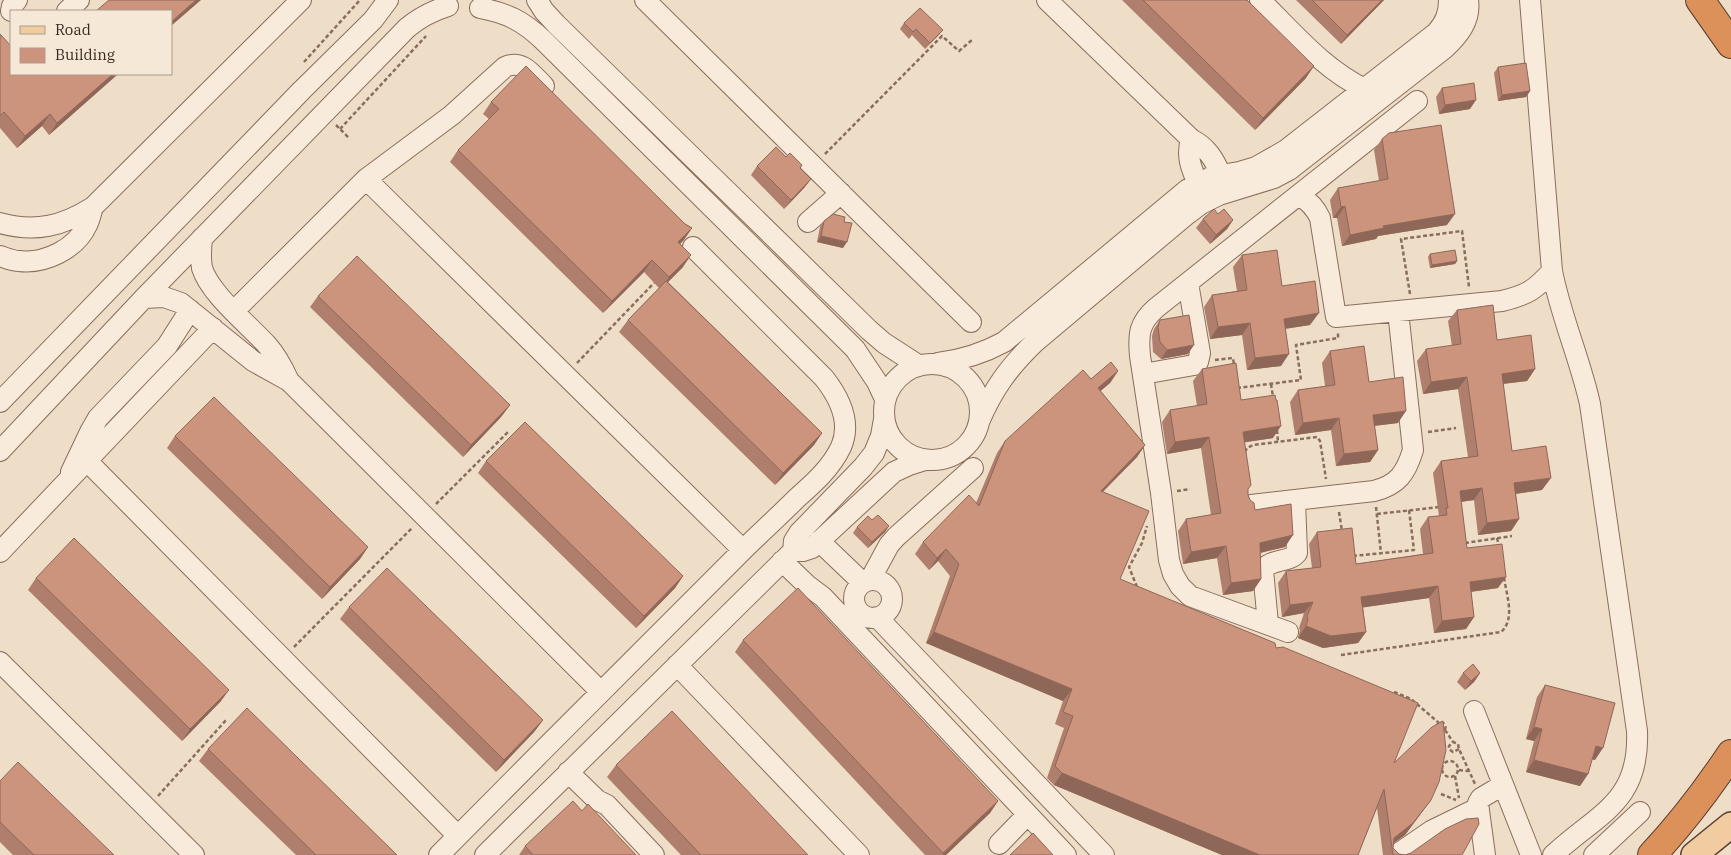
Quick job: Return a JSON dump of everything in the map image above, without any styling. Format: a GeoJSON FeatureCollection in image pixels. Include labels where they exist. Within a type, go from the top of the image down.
{"type":"FeatureCollection","features":[{"type":"Feature","properties":{"kind":"highway"},"geometry":{"type":"LineString","coordinates":[[1700,0],[1731,44]]}},
{"type":"Feature","properties":{"kind":"highway"},"geometry":{"type":"LineString","coordinates":[[1652,855],[1668,838],[1709,786],[1731,754]]}},
{"type":"Feature","properties":{"kind":"main road"},"geometry":{"type":"LineString","coordinates":[[1694,855],[1731,825]]}},
{"type":"Feature","properties":{"kind":"street"},"geometry":{"type":"LineString","coordinates":[[68,10],[79,0]]}},
{"type":"Feature","properties":{"kind":"street"},"geometry":{"type":"LineString","coordinates":[[0,222],[12,226],[33,228],[55,225],[75,218],[94,207],[301,0]]}},
{"type":"Feature","properties":{"kind":"street"},"geometry":{"type":"LineString","coordinates":[[0,402],[302,90],[373,20],[388,0]]}},
{"type":"Feature","properties":{"kind":"street"},"geometry":{"type":"LineString","coordinates":[[537,0],[544,11],[563,31],[869,330],[884,343],[918,365]]}},
{"type":"Feature","properties":{"kind":"street"},"geometry":{"type":"LineString","coordinates":[[645,0],[971,322]]}},
{"type":"Feature","properties":{"kind":"street"},"geometry":{"type":"LineString","coordinates":[[1047,0],[1190,139],[1206,149],[1212,155],[1221,174]]}},
{"type":"Feature","properties":{"kind":"street"},"geometry":{"type":"LineString","coordinates":[[1260,0],[1314,52],[1348,80],[1365,89]]}},
{"type":"Feature","properties":{"kind":"street"},"geometry":{"type":"LineString","coordinates":[[485,855],[788,556],[799,533],[863,467],[874,453],[881,436],[885,399],[892,384],[904,373],[918,365],[968,358],[983,353],[1004,342],[1173,200],[1198,184],[1221,174],[1240,172],[1271,159],[1286,150],[1436,33],[1444,24],[1448,13],[1449,0]]}},
{"type":"Feature","properties":{"kind":"street"},"geometry":{"type":"LineString","coordinates":[[788,556],[812,548],[894,472],[909,465],[926,460],[943,459],[960,452],[972,439],[1001,378],[1035,342],[1196,208],[1219,195],[1238,188],[1258,184],[1289,170],[1445,48],[1457,36],[1466,22],[1468,0]]}},
{"type":"Feature","properties":{"kind":"street"},"geometry":{"type":"LineString","coordinates":[[1530,0],[1552,271],[1556,291],[1590,404],[1638,749],[1635,766],[1629,782],[1620,797],[1609,810],[1557,851]]}},
{"type":"Feature","properties":{"kind":"street"},"geometry":{"type":"LineString","coordinates":[[1,448],[407,28],[443,3],[464,9],[489,4],[498,12],[514,18],[529,28],[543,40],[854,349],[885,399]]}},
{"type":"Feature","properties":{"kind":"street"},"geometry":{"type":"LineString","coordinates":[[1314,52],[1340,86],[1346,104]]}},
{"type":"Feature","properties":{"kind":"street"},"geometry":{"type":"LineString","coordinates":[[234,311],[366,179],[452,114],[505,67],[511,64],[524,66],[556,98]]}},
{"type":"Feature","properties":{"kind":"street"},"geometry":{"type":"LineString","coordinates":[[1288,632],[1190,596],[1180,586],[1173,574],[1169,560],[1161,493],[1138,342],[1140,329],[1146,317],[1417,101]]}},
{"type":"Feature","properties":{"kind":"street"},"geometry":{"type":"LineString","coordinates":[[1190,139],[1188,159],[1198,184]]}},
{"type":"Feature","properties":{"kind":"street"},"geometry":{"type":"LineString","coordinates":[[366,179],[743,550]]}},
{"type":"Feature","properties":{"kind":"street"},"geometry":{"type":"LineString","coordinates":[[808,222],[841,193]]}},
{"type":"Feature","properties":{"kind":"street"},"geometry":{"type":"LineString","coordinates":[[1299,196],[1315,208],[1320,218],[1336,317],[1502,301],[1521,296],[1538,286],[1552,271]]}},
{"type":"Feature","properties":{"kind":"street"},"geometry":{"type":"LineString","coordinates":[[0,256],[26,261],[40,260],[58,254],[74,242],[87,226],[94,207]]}},
{"type":"Feature","properties":{"kind":"street"},"geometry":{"type":"LineString","coordinates":[[202,238],[200,259],[208,280],[220,296],[267,345],[280,362],[289,381]]}},
{"type":"Feature","properties":{"kind":"street"},"geometry":{"type":"LineString","coordinates":[[438,855],[743,550],[820,477],[833,461],[842,445],[845,427],[843,409],[835,392],[824,378],[693,247]]}},
{"type":"Feature","properties":{"kind":"street"},"geometry":{"type":"LineString","coordinates":[[1143,374],[1194,365],[1200,358],[1188,283]]}},
{"type":"Feature","properties":{"kind":"street"},"geometry":{"type":"LineString","coordinates":[[144,298],[164,297],[181,303],[253,361],[289,381],[601,692]]}},
{"type":"Feature","properties":{"kind":"street"},"geometry":{"type":"LineString","coordinates":[[66,484],[82,447],[98,418],[167,346],[190,310]]}},
{"type":"Feature","properties":{"kind":"street"},"geometry":{"type":"LineString","coordinates":[[1251,505],[1374,491],[1385,488],[1399,479],[1408,466],[1413,450],[1405,310]]}},
{"type":"Feature","properties":{"kind":"street"},"geometry":{"type":"LineString","coordinates":[[0,552],[88,462],[213,328]]}},
{"type":"Feature","properties":{"kind":"street"},"geometry":{"type":"LineString","coordinates":[[938,363],[957,370],[972,384],[980,402],[979,422]]}},
{"type":"Feature","properties":{"kind":"street"},"geometry":{"type":"LineString","coordinates":[[0,384],[22,378]]}},
{"type":"Feature","properties":{"kind":"street"},"geometry":{"type":"LineString","coordinates":[[884,419],[888,434],[898,447],[910,456],[926,460]]}},
{"type":"Feature","properties":{"kind":"street"},"geometry":{"type":"LineString","coordinates":[[88,462],[458,836]]}},
{"type":"Feature","properties":{"kind":"street"},"geometry":{"type":"LineString","coordinates":[[819,541],[866,581],[878,580],[885,584],[890,591],[892,599],[890,607],[885,613],[877,617],[870,618],[858,610],[854,603],[854,595],[857,588],[866,581],[896,537],[973,468]]}},
{"type":"Feature","properties":{"kind":"street"},"geometry":{"type":"LineString","coordinates":[[1268,624],[1263,570],[1267,565],[1293,557],[1297,553],[1295,501]]}},
{"type":"Feature","properties":{"kind":"street"},"geometry":{"type":"LineString","coordinates":[[788,556],[812,590],[823,597],[1066,855]]}},
{"type":"Feature","properties":{"kind":"street"},"geometry":{"type":"LineString","coordinates":[[877,617],[1104,855]]}},
{"type":"Feature","properties":{"kind":"street"},"geometry":{"type":"LineString","coordinates":[[0,662],[194,855]]}},
{"type":"Feature","properties":{"kind":"street"},"geometry":{"type":"LineString","coordinates":[[677,665],[859,855]]}},
{"type":"Feature","properties":{"kind":"street"},"geometry":{"type":"LineString","coordinates":[[1474,711],[1531,855]]}},
{"type":"Feature","properties":{"kind":"street"},"geometry":{"type":"LineString","coordinates":[[573,768],[603,795],[607,805],[654,855]]}},
{"type":"Feature","properties":{"kind":"street"},"geometry":{"type":"LineString","coordinates":[[1396,855],[1473,802],[1503,785]]}},
{"type":"Feature","properties":{"kind":"street"},"geometry":{"type":"LineString","coordinates":[[1473,802],[1485,855]]}},
{"type":"Feature","properties":{"kind":"street"},"geometry":{"type":"LineString","coordinates":[[1594,855],[1640,812]]}},
{"type":"Feature","properties":{"kind":"street"},"geometry":{"type":"LineString","coordinates":[[999,844],[1027,815]]}},
{"type":"Feature","properties":{"kind":"path"},"geometry":{"type":"LineString","coordinates":[[302,64],[360,0]]}},
{"type":"Feature","properties":{"kind":"path"},"geometry":{"type":"LineString","coordinates":[[340,129],[427,35]]}},
{"type":"Feature","properties":{"kind":"path"},"geometry":{"type":"LineString","coordinates":[[813,166],[942,36],[959,50],[972,40]]}},
{"type":"Feature","properties":{"kind":"path"},"geometry":{"type":"LineString","coordinates":[[1405,310],[1401,239],[1462,231],[1471,304]]}},
{"type":"Feature","properties":{"kind":"path"},"geometry":{"type":"LineString","coordinates":[[566,375],[654,282]]}},
{"type":"Feature","properties":{"kind":"path"},"geometry":{"type":"LineString","coordinates":[[1236,380],[1237,388],[1301,380],[1296,344],[1338,338],[1336,317]]}},
{"type":"Feature","properties":{"kind":"path"},"geometry":{"type":"LineString","coordinates":[[1198,362],[1233,358],[1235,373]]}},
{"type":"Feature","properties":{"kind":"path"},"geometry":{"type":"LineString","coordinates":[[1271,384],[1274,403]]}},
{"type":"Feature","properties":{"kind":"path"},"geometry":{"type":"LineString","coordinates":[[1276,422],[1278,442]]}},
{"type":"Feature","properties":{"kind":"path"},"geometry":{"type":"LineString","coordinates":[[1412,434],[1456,428]]}},
{"type":"Feature","properties":{"kind":"path"},"geometry":{"type":"LineString","coordinates":[[282,658],[508,432]]}},
{"type":"Feature","properties":{"kind":"path"},"geometry":{"type":"LineString","coordinates":[[1245,456],[1245,450],[1249,446],[1314,436],[1319,438],[1343,540]]}},
{"type":"Feature","properties":{"kind":"path"},"geometry":{"type":"LineString","coordinates":[[1374,491],[1381,554]]}},
{"type":"Feature","properties":{"kind":"path"},"geometry":{"type":"LineString","coordinates":[[1377,514],[1448,506]]}},
{"type":"Feature","properties":{"kind":"path"},"geometry":{"type":"LineString","coordinates":[[1346,557],[1414,550],[1409,510]]}},
{"type":"Feature","properties":{"kind":"path"},"geometry":{"type":"LineString","coordinates":[[1138,589],[1129,567],[1142,544],[1149,518]]}},
{"type":"Feature","properties":{"kind":"path"},"geometry":{"type":"LineString","coordinates":[[1463,536],[1465,544],[1512,536]]}},
{"type":"Feature","properties":{"kind":"path"},"geometry":{"type":"LineString","coordinates":[[1498,538],[1499,547]]}},
{"type":"Feature","properties":{"kind":"path"},"geometry":{"type":"LineString","coordinates":[[1341,655],[1500,632],[1506,628],[1510,615],[1503,573]]}},
{"type":"Feature","properties":{"kind":"path"},"geometry":{"type":"LineString","coordinates":[[1392,692],[1411,699],[1439,723],[1446,726],[1445,730],[1453,742],[1458,744],[1458,749],[1469,771],[1473,802]]}},
{"type":"Feature","properties":{"kind":"path"},"geometry":{"type":"LineString","coordinates":[[147,808],[227,719]]}},
{"type":"Feature","properties":{"kind":"path"},"geometry":{"type":"LineString","coordinates":[[1439,723],[1436,728],[1438,731],[1445,730]]}},
{"type":"Feature","properties":{"kind":"path"},"geometry":{"type":"LineString","coordinates":[[1452,761],[1453,752],[1449,749],[1453,742]]}},
{"type":"Feature","properties":{"kind":"path"},"geometry":{"type":"LineString","coordinates":[[1453,752],[1458,749]]}},
{"type":"Feature","properties":{"kind":"path"},"geometry":{"type":"LineString","coordinates":[[1452,761],[1458,766],[1459,770]]}},
{"type":"Feature","properties":{"kind":"path"},"geometry":{"type":"LineString","coordinates":[[1452,761],[1444,763],[1442,770],[1447,777],[1455,776],[1459,770]]}},
{"type":"Feature","properties":{"kind":"path"},"geometry":{"type":"LineString","coordinates":[[1459,770],[1469,771]]}},
{"type":"Feature","properties":{"kind":"path"},"geometry":{"type":"LineString","coordinates":[[1455,776],[1473,802]]}},
{"type":"Feature","properties":{"kind":"building"},"geometry":{"type":"Polygon","coordinates":[[[109,0],[196,0],[172,21],[172,10],[97,10],[109,0]]]}},
{"type":"Feature","properties":{"kind":"building"},"geometry":{"type":"Polygon","coordinates":[[[1143,0],[1247,0],[1314,66],[1263,118],[1143,0]]]}},
{"type":"Feature","properties":{"kind":"building"},"geometry":{"type":"Polygon","coordinates":[[[1312,0],[1382,0],[1347,35],[1312,0]]]}},
{"type":"Feature","properties":{"kind":"building"},"geometry":{"type":"Polygon","coordinates":[[[920,8],[943,30],[930,43],[916,29],[913,32],[904,23],[920,8]]]}},
{"type":"Feature","properties":{"kind":"building"},"geometry":{"type":"Polygon","coordinates":[[[0,34],[10,45],[10,75],[112,75],[57,123],[50,114],[25,136],[4,112],[0,116],[0,34]]]}},
{"type":"Feature","properties":{"kind":"building"},"geometry":{"type":"Polygon","coordinates":[[[1526,63],[1530,91],[1502,95],[1498,67],[1526,63]]]}},
{"type":"Feature","properties":{"kind":"building"},"geometry":{"type":"Polygon","coordinates":[[[526,66],[685,224],[692,228],[678,242],[691,255],[669,277],[652,260],[612,301],[458,150],[499,109],[491,102],[526,66]]]}},
{"type":"Feature","properties":{"kind":"building"},"geometry":{"type":"Polygon","coordinates":[[[1474,83],[1476,100],[1445,105],[1442,88],[1474,83]]]}},
{"type":"Feature","properties":{"kind":"building"},"geometry":{"type":"Polygon","coordinates":[[[1441,125],[1455,214],[1383,226],[1384,228],[1350,235],[1345,206],[1341,207],[1338,188],[1388,179],[1382,139],[1389,133],[1441,125]]]}},
{"type":"Feature","properties":{"kind":"building"},"geometry":{"type":"Polygon","coordinates":[[[776,147],[786,157],[790,153],[802,165],[800,168],[811,179],[791,200],[757,166],[776,147]]]}},
{"type":"Feature","properties":{"kind":"building"},"geometry":{"type":"Polygon","coordinates":[[[1214,209],[1218,214],[1224,209],[1233,220],[1216,235],[1203,219],[1214,209]]]}},
{"type":"Feature","properties":{"kind":"building"},"geometry":{"type":"Polygon","coordinates":[[[833,214],[845,217],[844,222],[852,223],[847,242],[821,236],[824,221],[833,214]]]}},
{"type":"Feature","properties":{"kind":"building"},"geometry":{"type":"Polygon","coordinates":[[[1277,250],[1282,286],[1315,281],[1319,313],[1284,319],[1289,354],[1255,358],[1250,323],[1218,327],[1212,295],[1247,290],[1242,255],[1277,250]]]}},
{"type":"Feature","properties":{"kind":"building"},"geometry":{"type":"Polygon","coordinates":[[[1455,250],[1457,261],[1432,265],[1430,254],[1455,250]]]}},
{"type":"Feature","properties":{"kind":"building"},"geometry":{"type":"Polygon","coordinates":[[[357,256],[510,405],[471,445],[318,296],[357,256]]]}},
{"type":"Feature","properties":{"kind":"building"},"geometry":{"type":"Polygon","coordinates":[[[666,281],[822,433],[783,473],[628,320],[666,281]]]}},
{"type":"Feature","properties":{"kind":"building"},"geometry":{"type":"Polygon","coordinates":[[[1493,305],[1497,340],[1531,335],[1535,369],[1502,374],[1512,451],[1546,446],[1551,478],[1514,483],[1519,519],[1487,523],[1482,488],[1460,491],[1467,548],[1502,544],[1506,577],[1470,582],[1474,617],[1442,621],[1438,586],[1361,597],[1366,632],[1331,636],[1306,626],[1307,616],[1313,602],[1290,605],[1286,571],[1321,567],[1317,532],[1352,528],[1356,564],[1433,553],[1428,517],[1447,515],[1446,508],[1448,508],[1441,461],[1478,456],[1467,377],[1431,382],[1426,349],[1461,344],[1457,310],[1493,305]]]}},
{"type":"Feature","properties":{"kind":"building"},"geometry":{"type":"Polygon","coordinates":[[[1189,315],[1194,345],[1167,350],[1160,342],[1158,327],[1160,320],[1189,315]]]}},
{"type":"Feature","properties":{"kind":"building"},"geometry":{"type":"Polygon","coordinates":[[[1364,346],[1369,382],[1403,377],[1406,411],[1373,415],[1378,450],[1344,454],[1339,418],[1303,423],[1298,390],[1335,385],[1330,351],[1364,346]]]}},
{"type":"Feature","properties":{"kind":"building"},"geometry":{"type":"Polygon","coordinates":[[[1111,362],[1118,371],[1098,388],[1145,445],[1101,491],[1149,511],[1120,579],[1275,643],[1276,648],[1283,647],[1418,703],[1394,763],[1432,727],[1443,721],[1446,750],[1439,782],[1431,800],[1413,823],[1394,838],[1393,848],[1399,854],[1405,855],[1393,855],[1384,789],[1358,855],[1260,855],[1062,773],[1055,766],[1073,716],[1063,712],[1072,689],[934,632],[959,564],[946,549],[937,558],[923,542],[969,495],[979,506],[1005,441],[1083,370],[1091,379],[1111,362]]]}},
{"type":"Feature","properties":{"kind":"building"},"geometry":{"type":"Polygon","coordinates":[[[1236,363],[1241,400],[1275,395],[1281,426],[1243,432],[1251,485],[1248,489],[1248,495],[1254,503],[1255,510],[1291,504],[1293,535],[1260,543],[1261,579],[1231,583],[1226,546],[1191,552],[1186,519],[1221,513],[1209,437],[1175,442],[1170,410],[1207,404],[1202,369],[1236,363]]]}},
{"type":"Feature","properties":{"kind":"building"},"geometry":{"type":"Polygon","coordinates":[[[214,397],[368,547],[330,587],[175,436],[214,397]]]}},
{"type":"Feature","properties":{"kind":"building"},"geometry":{"type":"Polygon","coordinates":[[[525,422],[683,576],[644,616],[486,461],[525,422]]]}},
{"type":"Feature","properties":{"kind":"building"},"geometry":{"type":"Polygon","coordinates":[[[878,515],[889,526],[872,542],[857,527],[868,516],[872,520],[878,515]]]}},
{"type":"Feature","properties":{"kind":"building"},"geometry":{"type":"Polygon","coordinates":[[[74,538],[229,690],[190,729],[36,578],[74,538]]]}},
{"type":"Feature","properties":{"kind":"building"},"geometry":{"type":"Polygon","coordinates":[[[387,568],[543,720],[504,760],[349,607],[387,568]]]}},
{"type":"Feature","properties":{"kind":"building"},"geometry":{"type":"Polygon","coordinates":[[[798,588],[998,801],[943,853],[743,640],[798,588]]]}},
{"type":"Feature","properties":{"kind":"building"},"geometry":{"type":"Polygon","coordinates":[[[1473,664],[1480,673],[1471,681],[1463,673],[1473,664]]]}},
{"type":"Feature","properties":{"kind":"building"},"geometry":{"type":"Polygon","coordinates":[[[1545,685],[1615,703],[1603,748],[1596,746],[1588,774],[1534,760],[1542,729],[1534,727],[1545,685]]]}},
{"type":"Feature","properties":{"kind":"building"},"geometry":{"type":"Polygon","coordinates":[[[247,708],[397,855],[316,855],[208,749],[247,708]]]}},
{"type":"Feature","properties":{"kind":"building"},"geometry":{"type":"Polygon","coordinates":[[[672,711],[808,855],[701,855],[616,765],[672,711]]]}},
{"type":"Feature","properties":{"kind":"building"},"geometry":{"type":"Polygon","coordinates":[[[18,762],[114,855],[34,855],[0,822],[0,781],[18,762]]]}},
{"type":"Feature","properties":{"kind":"building"},"geometry":{"type":"Polygon","coordinates":[[[573,801],[582,811],[588,804],[636,855],[533,855],[525,846],[573,801]]]}},
{"type":"Feature","properties":{"kind":"building"},"geometry":{"type":"Polygon","coordinates":[[[1478,818],[1479,824],[1462,855],[1405,855],[1411,853],[1445,829],[1466,819],[1478,818]]]}},
{"type":"Feature","properties":{"kind":"building"},"geometry":{"type":"Polygon","coordinates":[[[1033,833],[1053,855],[1010,855],[1033,833]]]}}]}
